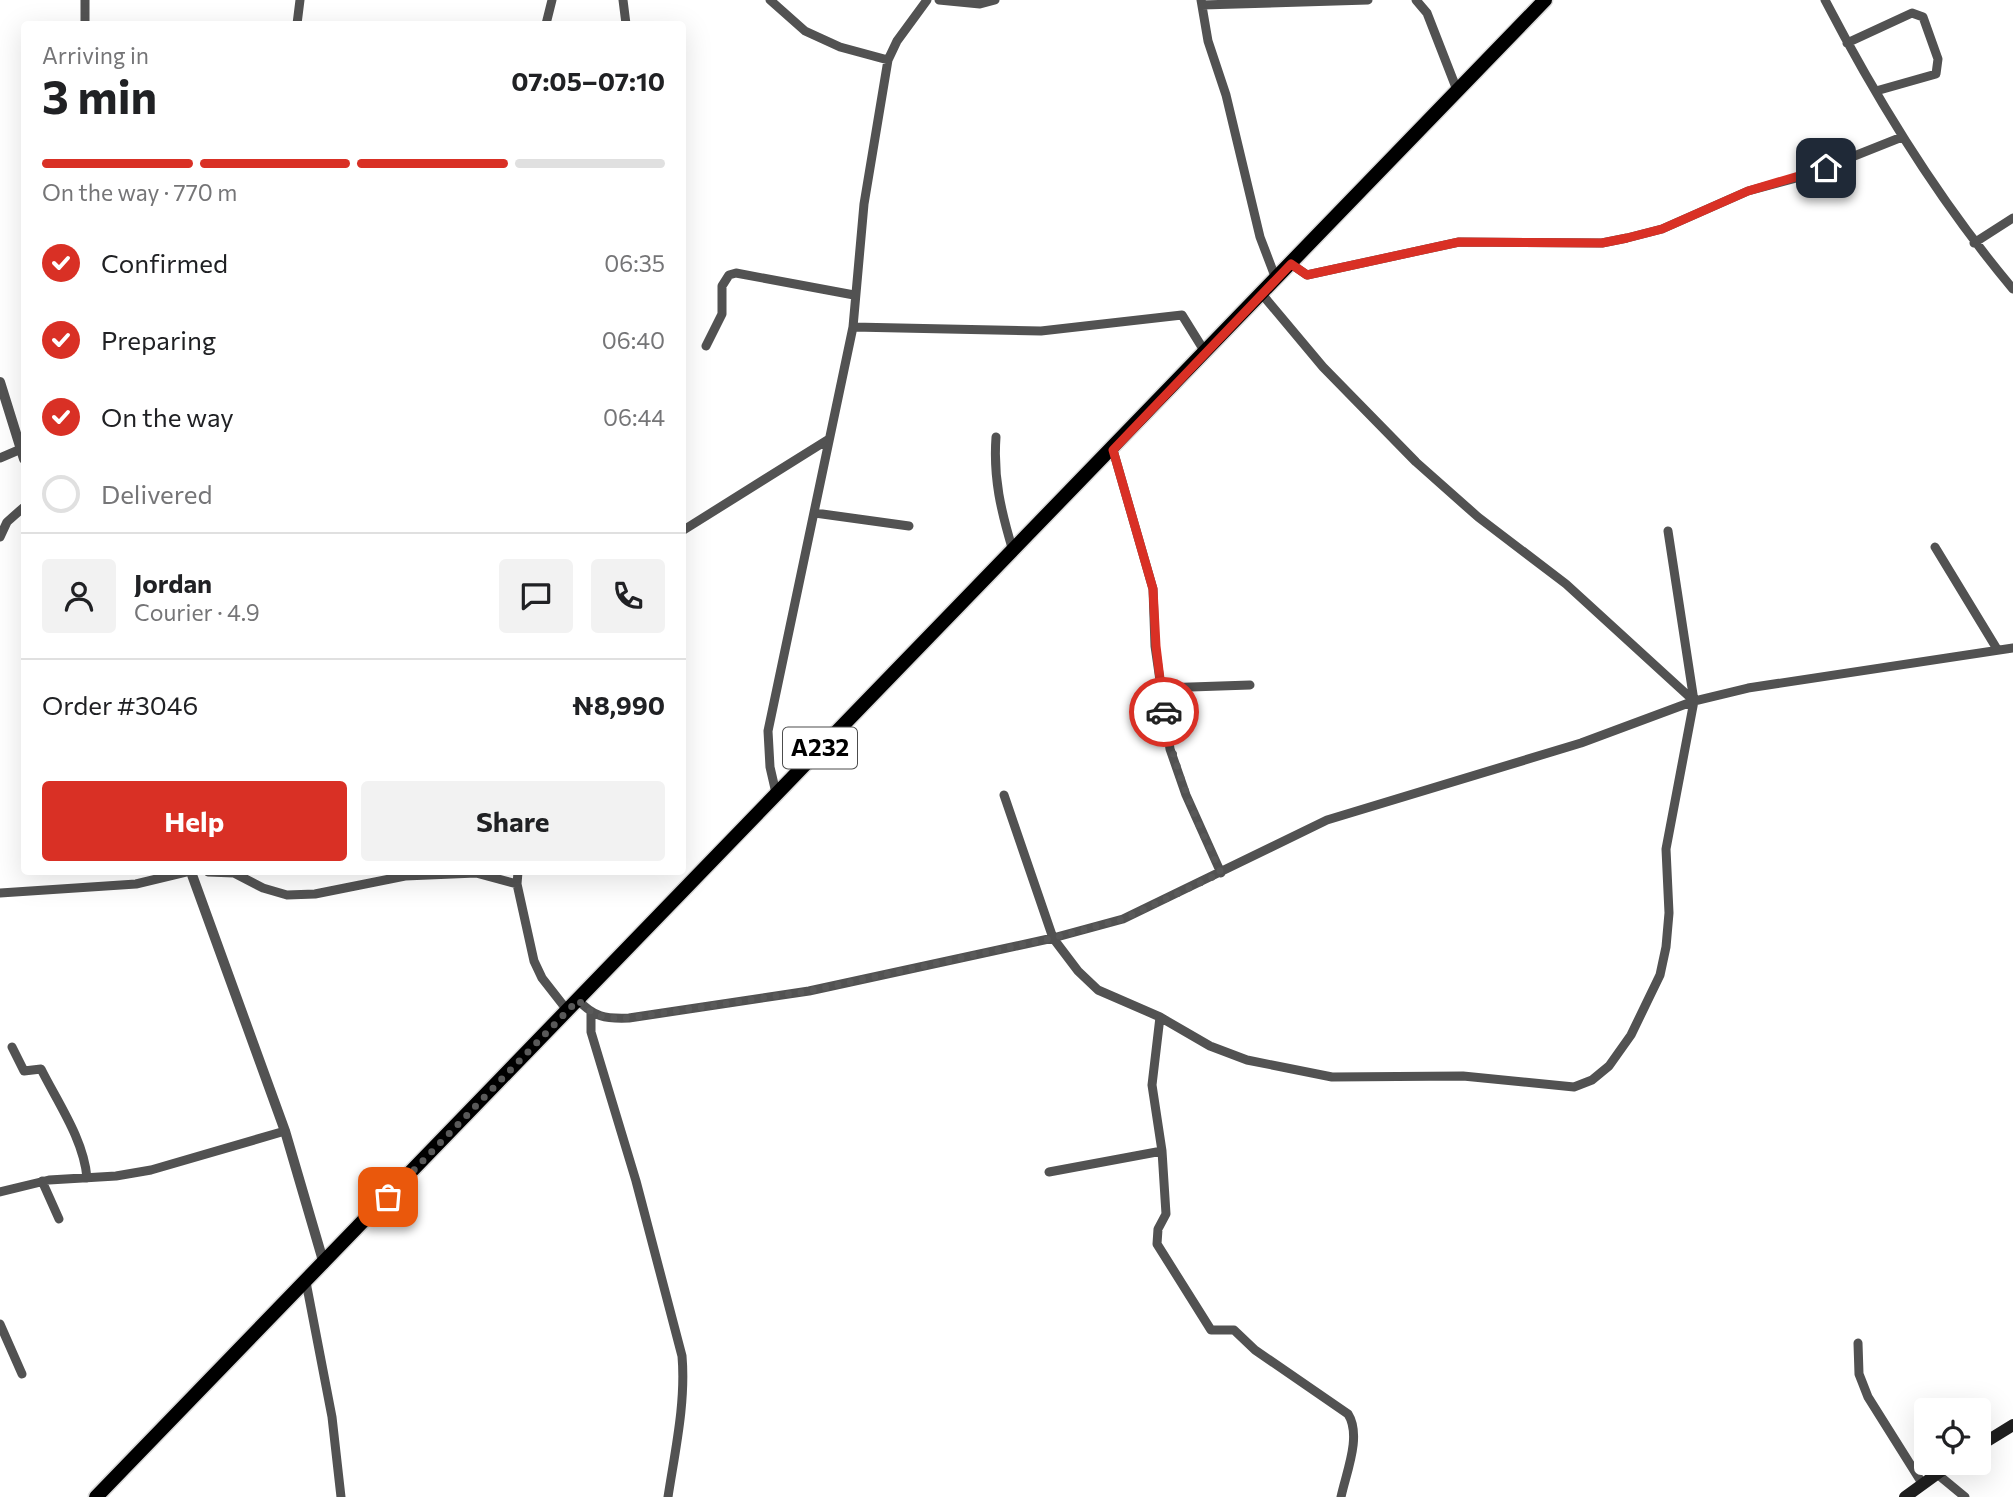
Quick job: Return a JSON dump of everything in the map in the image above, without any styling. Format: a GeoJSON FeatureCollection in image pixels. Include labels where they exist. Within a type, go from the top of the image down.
{"type":"FeatureCollection","features":[{"type":"Feature","properties":{"kind":"main road","name":"A232"},"geometry":{"type":"LineString","coordinates":[[96,1497],[324,1264],[776,793],[1113,450],[1545,0]]}},
{"type":"Feature","properties":{"kind":"main road"},"geometry":{"type":"LineString","coordinates":[[1991,1439],[2013,1425]]}},
{"type":"Feature","properties":{"kind":"main road"},"geometry":{"type":"LineString","coordinates":[[1905,1497],[1933,1475]]}},
{"type":"Feature","properties":{"kind":"street"},"geometry":{"type":"LineString","coordinates":[[85,0],[85,21]]}},
{"type":"Feature","properties":{"kind":"street"},"geometry":{"type":"LineString","coordinates":[[297,21],[300,0]]}},
{"type":"Feature","properties":{"kind":"street"},"geometry":{"type":"LineString","coordinates":[[547,21],[552,0]]}},
{"type":"Feature","properties":{"kind":"street"},"geometry":{"type":"LineString","coordinates":[[623,0],[626,21]]}},
{"type":"Feature","properties":{"kind":"street"},"geometry":{"type":"LineString","coordinates":[[770,0],[805,31],[840,47],[888,60]]}},
{"type":"Feature","properties":{"kind":"street"},"geometry":{"type":"LineString","coordinates":[[776,793],[770,767],[768,731],[853,327],[864,204],[888,60],[897,41],[928,0]]}},
{"type":"Feature","properties":{"kind":"street"},"geometry":{"type":"LineString","coordinates":[[939,0],[980,4],[995,0]]}},
{"type":"Feature","properties":{"kind":"street"},"geometry":{"type":"LineString","coordinates":[[1276,279],[1260,237],[1226,95],[1208,41],[1201,3],[1368,0]]}},
{"type":"Feature","properties":{"kind":"street"},"geometry":{"type":"LineString","coordinates":[[1416,0],[1427,13],[1457,90]]}},
{"type":"Feature","properties":{"kind":"street"},"geometry":{"type":"LineString","coordinates":[[1825,0],[1902,137],[1974,243],[2013,289]]}},
{"type":"Feature","properties":{"kind":"street"},"geometry":{"type":"LineString","coordinates":[[1847,43],[1912,13],[1923,17],[1938,59],[1936,74],[1876,91]]}},
{"type":"Feature","properties":{"kind":"street"},"geometry":{"type":"LineString","coordinates":[[1291,264],[1307,275],[1459,242],[1602,243],[1627,238],[1662,229],[1748,191],[1804,176],[1902,137]]}},
{"type":"Feature","properties":{"kind":"street"},"geometry":{"type":"LineString","coordinates":[[1974,243],[2013,218]]}},
{"type":"Feature","properties":{"kind":"street"},"geometry":{"type":"LineString","coordinates":[[706,346],[722,314],[722,286],[729,275],[736,273],[854,295]]}},
{"type":"Feature","properties":{"kind":"street"},"geometry":{"type":"LineString","coordinates":[[1261,293],[1323,367],[1416,462],[1478,517],[1566,584],[1694,701]]}},
{"type":"Feature","properties":{"kind":"street"},"geometry":{"type":"LineString","coordinates":[[853,327],[1041,331],[1182,315],[1205,352]]}},
{"type":"Feature","properties":{"kind":"street"},"geometry":{"type":"LineString","coordinates":[[0,382],[21,448]]}},
{"type":"Feature","properties":{"kind":"street"},"geometry":{"type":"LineString","coordinates":[[996,437],[994,470],[998,501],[1013,551]]}},
{"type":"Feature","properties":{"kind":"street"},"geometry":{"type":"LineString","coordinates":[[686,528],[829,439]]}},
{"type":"Feature","properties":{"kind":"street"},"geometry":{"type":"LineString","coordinates":[[1113,450],[1153,589],[1161,688],[1170,749],[1186,795],[1221,873]]}},
{"type":"Feature","properties":{"kind":"street"},"geometry":{"type":"LineString","coordinates":[[0,457],[21,454]]}},
{"type":"Feature","properties":{"kind":"street"},"geometry":{"type":"LineString","coordinates":[[0,537],[7,522],[21,510]]}},
{"type":"Feature","properties":{"kind":"street"},"geometry":{"type":"LineString","coordinates":[[815,513],[909,526]]}},
{"type":"Feature","properties":{"kind":"street"},"geometry":{"type":"LineString","coordinates":[[1004,795],[1053,938],[1078,971],[1098,990],[1160,1017],[1210,1046],[1247,1060],[1332,1077],[1463,1076],[1574,1087],[1592,1080],[1609,1066],[1631,1035],[1660,975],[1669,912],[1665,849],[1694,701],[1668,531]]}},
{"type":"Feature","properties":{"kind":"street"},"geometry":{"type":"LineString","coordinates":[[1935,547],[1997,649]]}},
{"type":"Feature","properties":{"kind":"street"},"geometry":{"type":"LineString","coordinates":[[518,875],[517,884],[534,961],[542,978],[572,1005],[604,1019],[629,1018],[809,991],[1053,938],[1123,919],[1327,820],[1581,743],[1694,701],[1748,688],[2013,648]]}},
{"type":"Feature","properties":{"kind":"street"},"geometry":{"type":"LineString","coordinates":[[1161,688],[1250,685]]}},
{"type":"Feature","properties":{"kind":"street"},"geometry":{"type":"LineString","coordinates":[[0,893],[136,884],[176,875]]}},
{"type":"Feature","properties":{"kind":"street"},"geometry":{"type":"LineString","coordinates":[[190,875],[285,1131],[324,1264]]}},
{"type":"Feature","properties":{"kind":"street"},"geometry":{"type":"LineString","coordinates":[[238,875],[263,888],[287,895],[315,894],[405,876],[429,875]]}},
{"type":"Feature","properties":{"kind":"street"},"geometry":{"type":"LineString","coordinates":[[483,875],[517,884]]}},
{"type":"Feature","properties":{"kind":"street"},"geometry":{"type":"LineString","coordinates":[[591,1013],[592,1032],[636,1181],[682,1356],[684,1374],[679,1429],[667,1497]]}},
{"type":"Feature","properties":{"kind":"street"},"geometry":{"type":"LineString","coordinates":[[1160,1017],[1152,1085],[1162,1151],[1166,1214],[1158,1229],[1157,1244],[1211,1330],[1234,1330],[1255,1350],[1348,1414],[1354,1424],[1354,1435],[1341,1497]]}},
{"type":"Feature","properties":{"kind":"street"},"geometry":{"type":"LineString","coordinates":[[12,1047],[24,1072],[41,1069],[73,1131],[86,1165],[87,1178]]}},
{"type":"Feature","properties":{"kind":"street"},"geometry":{"type":"LineString","coordinates":[[0,1192],[42,1181],[151,1170],[285,1131]]}},
{"type":"Feature","properties":{"kind":"street"},"geometry":{"type":"LineString","coordinates":[[1049,1172],[1162,1151]]}},
{"type":"Feature","properties":{"kind":"street"},"geometry":{"type":"LineString","coordinates":[[42,1181],[59,1219]]}},
{"type":"Feature","properties":{"kind":"street"},"geometry":{"type":"LineString","coordinates":[[306,1282],[332,1417],[341,1497]]}},
{"type":"Feature","properties":{"kind":"street"},"geometry":{"type":"LineString","coordinates":[[0,1324],[22,1374]]}},
{"type":"Feature","properties":{"kind":"street"},"geometry":{"type":"LineString","coordinates":[[1858,1343],[1859,1374],[1868,1397],[1922,1483]]}},
{"type":"Feature","properties":{"kind":"street"},"geometry":{"type":"LineString","coordinates":[[1938,1475],[1965,1497]]}},
{"type":"Feature","properties":{"kind":"way so far"},"geometry":{"type":"LineString","coordinates":[[388,1197],[578,1000],[591,1013],[604,1019],[629,1018],[809,991],[1053,938],[1123,919],[1221,873],[1186,795],[1170,749],[1164,712]]}},
{"type":"Feature","properties":{"kind":"route"},"geometry":{"type":"LineString","coordinates":[[1164,712],[1153,589],[1141,539],[1113,450],[1291,264],[1307,275],[1459,242],[1602,243],[1662,229],[1729,198],[1826,168]]}}]}
